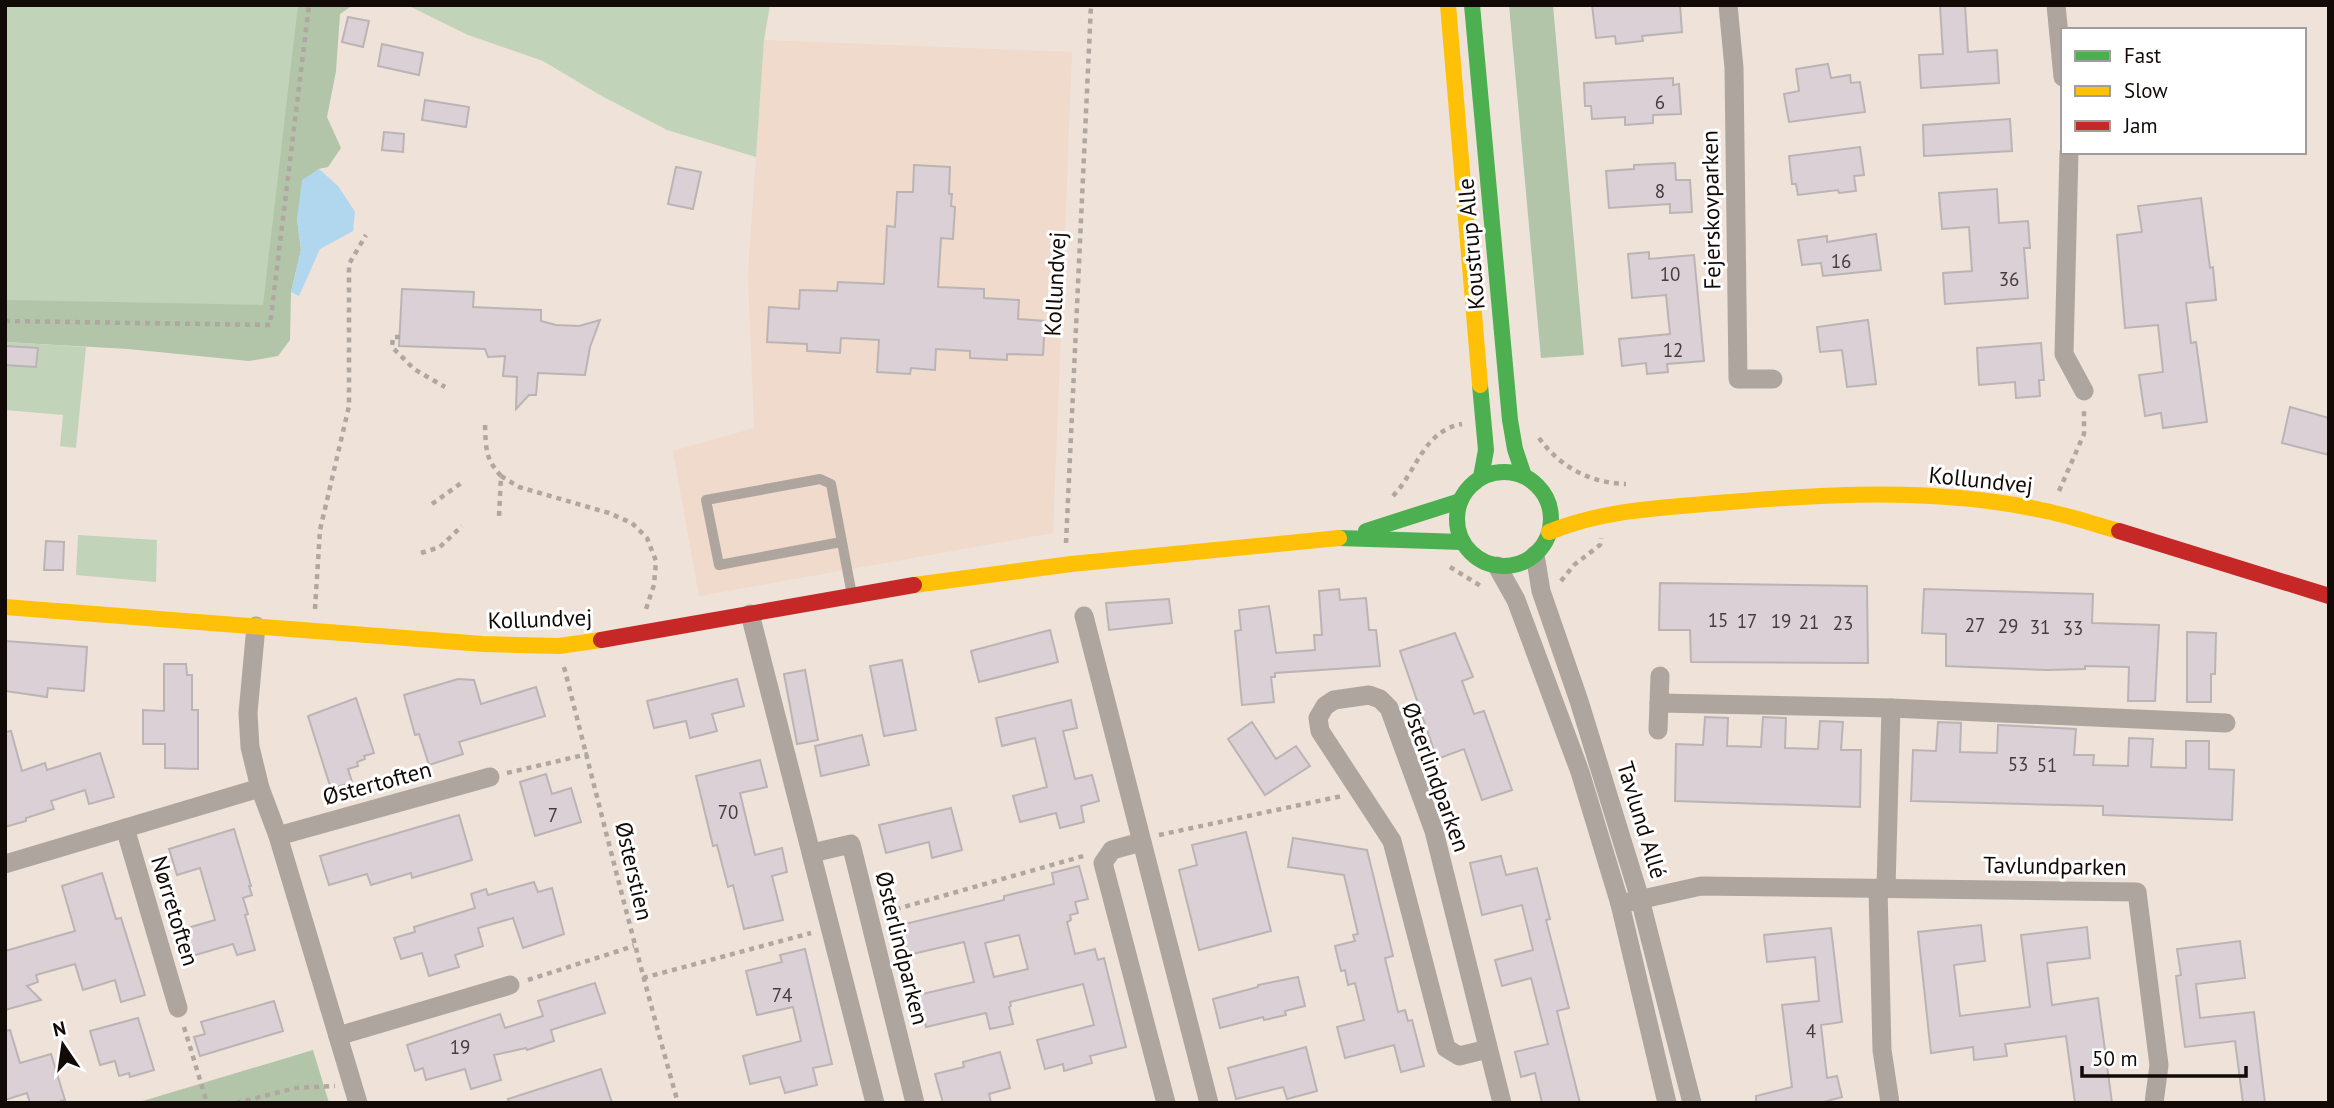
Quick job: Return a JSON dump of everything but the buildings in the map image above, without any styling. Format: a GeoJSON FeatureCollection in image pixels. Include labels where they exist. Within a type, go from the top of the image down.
{"type":"FeatureCollection","features":[{"type":"Feature","properties":{"kind":"street","name":"Koustrup Alle"},"geometry":{"type":"LineString","coordinates":[[1448,5],[1486,450],[1481,477]]}},
{"type":"Feature","properties":{"kind":"street","name":"Koustrup Alle"},"geometry":{"type":"LineString","coordinates":[[1472,5],[1510,420],[1515,449],[1524,476]]}},
{"type":"Feature","properties":{"kind":"street","name":"Fejerskovparken"},"geometry":{"type":"LineString","coordinates":[[1728,5],[1734,68],[1738,379],[1773,379]]}},
{"type":"Feature","properties":{"kind":"street"},"geometry":{"type":"LineString","coordinates":[[2056,5],[2061,56]]}},
{"type":"Feature","properties":{"kind":"street"},"geometry":{"type":"LineString","coordinates":[[2069,154],[2064,354],[2084,391]]}},
{"type":"Feature","properties":{"kind":"street"},"geometry":{"type":"LineString","coordinates":[[1495,472],[1524,476],[1552,499],[1549,532],[1544,545],[1524,562],[1511,566],[1497,566],[1476,558],[1462,542],[1457,528],[1456,514],[1468,487],[1481,477],[1495,472]]}},
{"type":"Feature","properties":{"kind":"street","name":"Kollundvej"},"geometry":{"type":"LineString","coordinates":[[1549,532],[1572,522],[1617,512],[1795,496],[1875,494],[1951,498],[2039,509],[2329,596]]}},
{"type":"Feature","properties":{"kind":"street","name":"Kollundvej"},"geometry":{"type":"LineString","coordinates":[[1339,538],[1460,501]]}},
{"type":"Feature","properties":{"kind":"street","name":"Kollundvej"},"geometry":{"type":"LineString","coordinates":[[1581,506],[1617,512]]}},
{"type":"Feature","properties":{"kind":"street","name":"Kollundvej"},"geometry":{"type":"LineString","coordinates":[[5,607],[483,644],[559,646],[638,635],[820,596],[852,596],[1071,564],[1339,538],[1462,542]]}},
{"type":"Feature","properties":{"kind":"street","name":"Tavlund Allé"},"geometry":{"type":"LineString","coordinates":[[1535,555],[1541,591],[1579,701],[1640,899],[1692,1103]]}},
{"type":"Feature","properties":{"kind":"street","name":"Tavlund Allé"},"geometry":{"type":"LineString","coordinates":[[1497,566],[1516,600],[1580,772],[1620,904],[1667,1103]]}},
{"type":"Feature","properties":{"kind":"street"},"geometry":{"type":"LineString","coordinates":[[757,610],[812,853],[875,1103]]}},
{"type":"Feature","properties":{"kind":"street"},"geometry":{"type":"LineString","coordinates":[[1084,616],[1209,1103]]}},
{"type":"Feature","properties":{"kind":"street"},"geometry":{"type":"LineString","coordinates":[[256,626],[248,713],[250,747],[260,788],[278,836],[356,1094]]}},
{"type":"Feature","properties":{"kind":"street"},"geometry":{"type":"LineString","coordinates":[[1658,730],[1660,676]]}},
{"type":"Feature","properties":{"kind":"street","name":"Østerlindparken"},"geometry":{"type":"LineString","coordinates":[[1489,1049],[1460,1056],[1446,1048],[1392,841],[1320,731],[1318,718],[1325,706],[1334,700],[1369,695],[1380,699],[1389,708],[1434,831],[1489,1049],[1502,1103]]}},
{"type":"Feature","properties":{"kind":"street"},"geometry":{"type":"LineString","coordinates":[[1659,703],[1891,708],[2226,723]]}},
{"type":"Feature","properties":{"kind":"street"},"geometry":{"type":"LineString","coordinates":[[1890,1103],[1882,1050],[1882,888],[1891,708]]}},
{"type":"Feature","properties":{"kind":"street","name":"Østertoften"},"geometry":{"type":"LineString","coordinates":[[278,836],[490,777]]}},
{"type":"Feature","properties":{"kind":"street"},"geometry":{"type":"LineString","coordinates":[[5,864],[260,788]]}},
{"type":"Feature","properties":{"kind":"street","name":"Nørretoften"},"geometry":{"type":"LineString","coordinates":[[125,828],[178,1008]]}},
{"type":"Feature","properties":{"kind":"street"},"geometry":{"type":"LineString","coordinates":[[1141,842],[1112,850],[1104,863],[1166,1103]]}},
{"type":"Feature","properties":{"kind":"street","name":"Østerlindparken"},"geometry":{"type":"LineString","coordinates":[[812,853],[850,844],[915,1103]]}},
{"type":"Feature","properties":{"kind":"street","name":"Tavlundparken"},"geometry":{"type":"LineString","coordinates":[[1620,904],[1700,886],[2137,892],[2159,1065],[2154,1103]]}},
{"type":"Feature","properties":{"kind":"street"},"geometry":{"type":"LineString","coordinates":[[338,1036],[510,985]]}},
{"type":"Feature","properties":{"kind":"lane"},"geometry":{"type":"LineString","coordinates":[[841,542],[719,565],[706,500],[820,480],[831,484],[852,596]]}},
{"type":"Feature","properties":{"kind":"path"},"geometry":{"type":"LineString","coordinates":[[5,321],[270,325],[309,5]]}},
{"type":"Feature","properties":{"kind":"path","name":"Kollundvej"},"geometry":{"type":"LineString","coordinates":[[1071,564],[1066,543],[1091,5]]}},
{"type":"Feature","properties":{"kind":"path"},"geometry":{"type":"LineString","coordinates":[[314,631],[320,530],[349,406],[349,264],[366,235]]}},
{"type":"Feature","properties":{"kind":"path"},"geometry":{"type":"LineString","coordinates":[[400,337],[393,337],[392,347],[414,369],[445,387]]}},
{"type":"Feature","properties":{"kind":"path"},"geometry":{"type":"LineString","coordinates":[[2059,492],[2084,434],[2084,391]]}},
{"type":"Feature","properties":{"kind":"path"},"geometry":{"type":"LineString","coordinates":[[1385,500],[1403,485],[1431,439],[1457,425],[1483,422]]}},
{"type":"Feature","properties":{"kind":"path"},"geometry":{"type":"LineString","coordinates":[[485,425],[486,451],[490,464],[501,476],[519,487],[609,513],[632,523],[647,538],[656,561],[654,585],[645,612],[658,610]]}},
{"type":"Feature","properties":{"kind":"path"},"geometry":{"type":"LineString","coordinates":[[1534,429],[1547,449],[1584,477],[1607,484],[1634,485]]}},
{"type":"Feature","properties":{"kind":"path"},"geometry":{"type":"LineString","coordinates":[[499,516],[501,476]]}},
{"type":"Feature","properties":{"kind":"path"},"geometry":{"type":"LineString","coordinates":[[432,504],[464,481]]}},
{"type":"Feature","properties":{"kind":"path"},"geometry":{"type":"LineString","coordinates":[[2048,490],[2070,495]]}},
{"type":"Feature","properties":{"kind":"path"},"geometry":{"type":"LineString","coordinates":[[1393,496],[1398,522]]}},
{"type":"Feature","properties":{"kind":"path"},"geometry":{"type":"LineString","coordinates":[[421,553],[440,547],[462,526]]}},
{"type":"Feature","properties":{"kind":"path"},"geometry":{"type":"LineString","coordinates":[[1053,545],[1080,542]]}},
{"type":"Feature","properties":{"kind":"path"},"geometry":{"type":"LineString","coordinates":[[1447,566],[1481,585],[1488,592]]}},
{"type":"Feature","properties":{"kind":"path","name":"Østerstien"},"geometry":{"type":"LineString","coordinates":[[559,646],[634,946],[678,1103]]}},
{"type":"Feature","properties":{"kind":"path"},"geometry":{"type":"LineString","coordinates":[[490,777],[588,754]]}},
{"type":"Feature","properties":{"kind":"path"},"geometry":{"type":"LineString","coordinates":[[1141,842],[1153,836],[1360,792]]}},
{"type":"Feature","properties":{"kind":"path"},"geometry":{"type":"LineString","coordinates":[[869,917],[1092,853],[1112,850]]}},
{"type":"Feature","properties":{"kind":"path"},"geometry":{"type":"LineString","coordinates":[[643,978],[831,928]]}},
{"type":"Feature","properties":{"kind":"path"},"geometry":{"type":"LineString","coordinates":[[510,985],[634,946]]}},
{"type":"Feature","properties":{"kind":"path"},"geometry":{"type":"LineString","coordinates":[[178,1008],[208,1103]]}},
{"type":"Feature","properties":{"kind":"path"},"geometry":{"type":"LineString","coordinates":[[236,1103],[296,1088],[356,1094]]}},
{"type":"Feature","properties":{"kind":"shaded area"},"geometry":{"type":"Polygon","coordinates":[[[764,40],[1072,52],[1053,533],[699,596],[673,451],[754,428],[748,273],[764,40]]]}},
{"type":"Feature","properties":{"kind":"green space"},"geometry":{"type":"Polygon","coordinates":[[[5,5],[318,5],[288,291],[288,325],[5,339],[5,5]]]}},
{"type":"Feature","properties":{"kind":"green space"},"geometry":{"type":"Polygon","coordinates":[[[298,5],[353,5],[340,14],[336,71],[327,117],[341,148],[328,167],[318,169],[297,219],[301,250],[291,292],[290,340],[278,356],[249,361],[128,349],[5,342],[5,300],[263,305],[298,5]]]}},
{"type":"Feature","properties":{"kind":"green space"},"geometry":{"type":"Polygon","coordinates":[[[407,5],[770,5],[764,40],[756,157],[667,130],[543,61],[468,35],[407,5]]]}},
{"type":"Feature","properties":{"kind":"green space"},"geometry":{"type":"Polygon","coordinates":[[[1509,5],[1553,5],[1584,355],[1541,358],[1509,5]]]}},
{"type":"Feature","properties":{"kind":"green space"},"geometry":{"type":"Polygon","coordinates":[[[5,342],[86,347],[76,448],[60,446],[63,415],[5,410],[5,342]]]}},
{"type":"Feature","properties":{"kind":"green space"},"geometry":{"type":"Polygon","coordinates":[[[78,535],[157,540],[156,582],[76,575],[78,535]]]}},
{"type":"Feature","properties":{"kind":"green space"},"geometry":{"type":"Polygon","coordinates":[[[313,1050],[329,1103],[136,1103],[313,1050]]]}},
{"type":"Feature","properties":{"kind":"water"},"geometry":{"type":"Polygon","coordinates":[[[319,169],[338,186],[355,212],[353,231],[320,249],[299,296],[291,292],[301,250],[297,219],[302,180],[319,169]]]}},
{"type":"Feature","properties":{"kind":"traffic: fast"},"geometry":{"type":"LineString","coordinates":[[1472,5],[1510,420],[1515,449],[1524,476]]}},
{"type":"Feature","properties":{"kind":"traffic: fast"},"geometry":{"type":"LineString","coordinates":[[1480,385],[1486,450],[1481,477]]}},
{"type":"Feature","properties":{"kind":"traffic: fast"},"geometry":{"type":"LineString","coordinates":[[1504,472],[1522,475],[1537,486],[1548,501],[1551,519],[1548,537],[1537,552],[1522,563],[1504,566],[1486,563],[1471,552],[1460,537],[1457,519],[1460,501],[1471,486],[1486,475],[1504,472]]}},
{"type":"Feature","properties":{"kind":"traffic: fast"},"geometry":{"type":"LineString","coordinates":[[1366,531],[1460,501]]}},
{"type":"Feature","properties":{"kind":"traffic: fast"},"geometry":{"type":"LineString","coordinates":[[1339,538],[1462,542]]}},
{"type":"Feature","properties":{"kind":"traffic: slow"},"geometry":{"type":"LineString","coordinates":[[1448,5],[1480,385]]}},
{"type":"Feature","properties":{"kind":"traffic: slow"},"geometry":{"type":"LineString","coordinates":[[1549,532],[1611,514],[1653,509],[1798,497],[1879,494],[2001,503],[2061,514],[2119,531]]}},
{"type":"Feature","properties":{"kind":"traffic: slow"},"geometry":{"type":"LineString","coordinates":[[914,585],[1071,564],[1339,538]]}},
{"type":"Feature","properties":{"kind":"traffic: slow"},"geometry":{"type":"LineString","coordinates":[[5,607],[483,644],[559,646],[601,640]]}},
{"type":"Feature","properties":{"kind":"traffic: jam"},"geometry":{"type":"LineString","coordinates":[[2119,531],[2329,596]]}},
{"type":"Feature","properties":{"kind":"traffic: jam"},"geometry":{"type":"LineString","coordinates":[[601,640],[914,585]]}}]}
